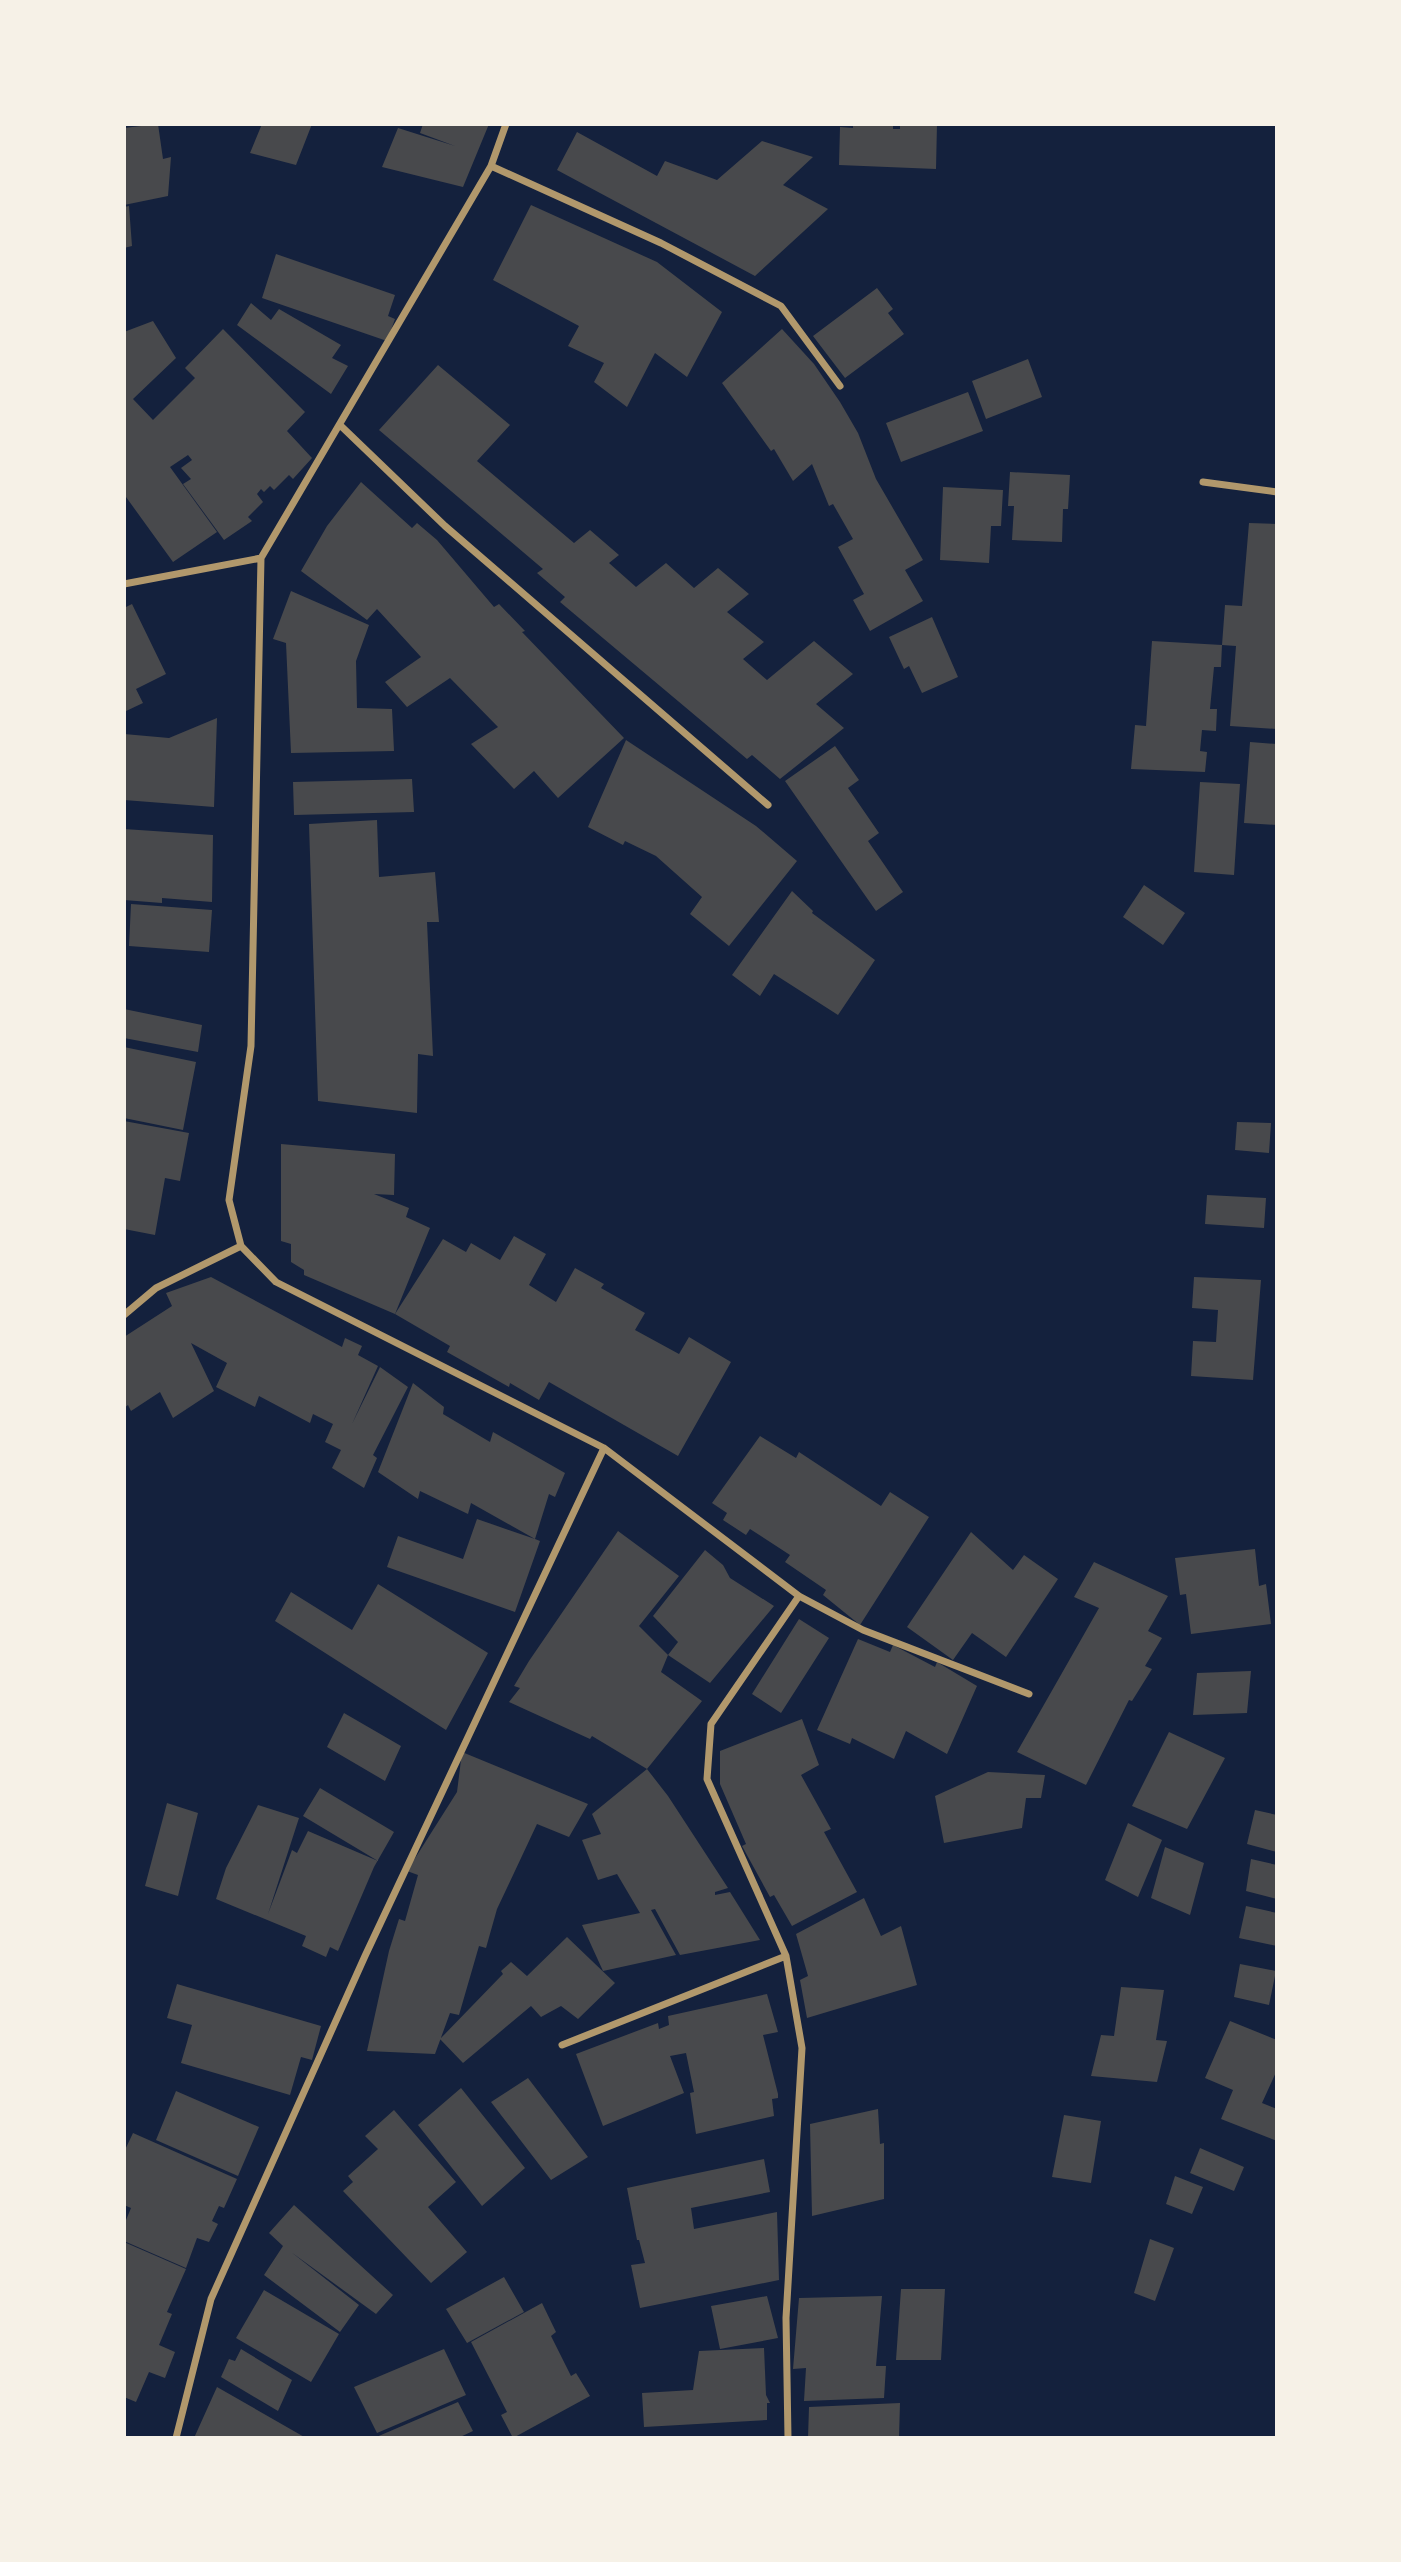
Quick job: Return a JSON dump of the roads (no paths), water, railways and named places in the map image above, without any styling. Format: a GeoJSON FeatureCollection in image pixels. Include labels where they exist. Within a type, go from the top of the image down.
{"type":"FeatureCollection","features":[{"type":"Feature","properties":{"kind":"street"},"geometry":{"type":"LineString","coordinates":[[506,124],[491,166],[341,426],[261,558],[251,1046],[229,1200],[240,1246],[276,1282],[604,1448],[799,1596],[863,1630],[1029,1694]]}},
{"type":"Feature","properties":{"kind":"street"},"geometry":{"type":"LineString","coordinates":[[491,166],[661,243],[780,306],[840,386]]}},
{"type":"Feature","properties":{"kind":"street"},"geometry":{"type":"LineString","coordinates":[[341,426],[445,526],[768,805]]}},
{"type":"Feature","properties":{"kind":"street"},"geometry":{"type":"LineString","coordinates":[[1203,482],[1277,492]]}},
{"type":"Feature","properties":{"kind":"street"},"geometry":{"type":"LineString","coordinates":[[124,584],[261,558]]}},
{"type":"Feature","properties":{"kind":"street"},"geometry":{"type":"LineString","coordinates":[[124,1315],[156,1288],[240,1246]]}},
{"type":"Feature","properties":{"kind":"street"},"geometry":{"type":"LineString","coordinates":[[176,2438],[211,2299],[365,1956],[604,1448]]}},
{"type":"Feature","properties":{"kind":"street"},"geometry":{"type":"LineString","coordinates":[[788,2438],[786,2318],[802,2048],[786,1956],[708,1779],[711,1724],[799,1596]]}},
{"type":"Feature","properties":{"kind":"street"},"geometry":{"type":"LineString","coordinates":[[562,2045],[786,1956]]}}]}
